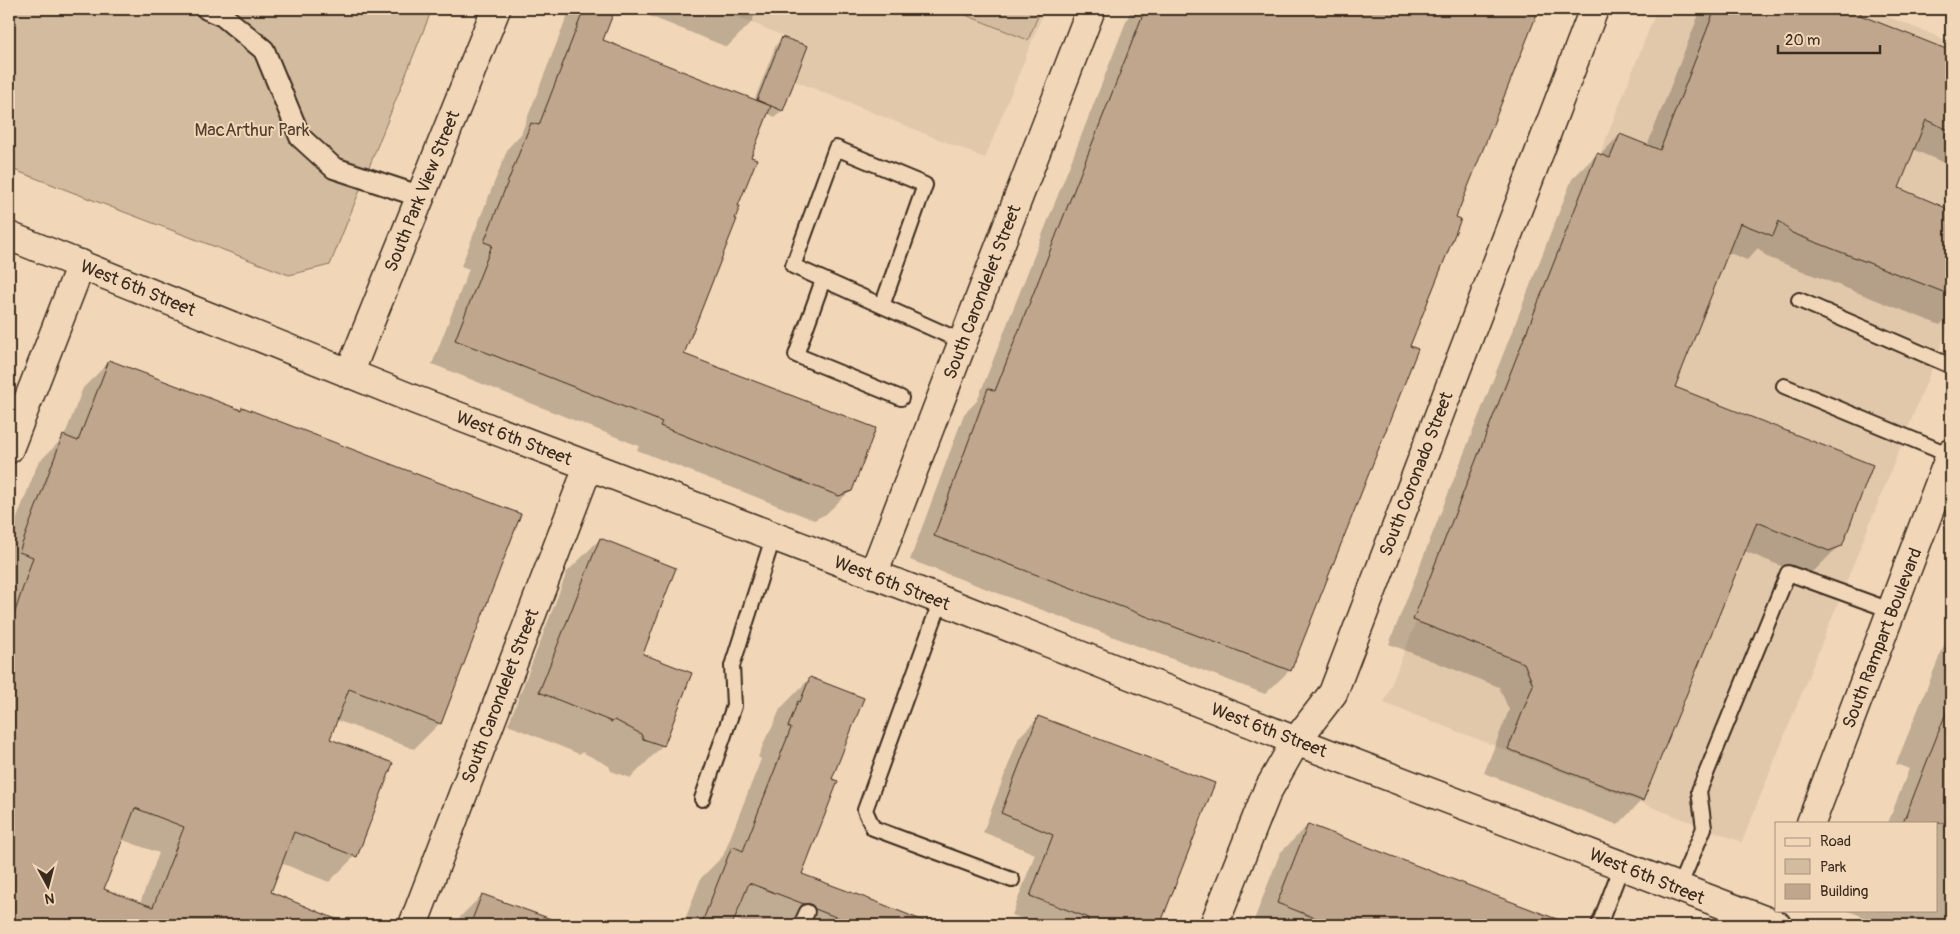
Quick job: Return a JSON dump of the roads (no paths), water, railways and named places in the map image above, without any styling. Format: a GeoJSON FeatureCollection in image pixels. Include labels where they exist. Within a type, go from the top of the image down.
{"type":"FeatureCollection","features":[{"type":"Feature","properties":{"kind":"street"},"geometry":{"type":"LineString","coordinates":[[207,9],[223,16],[264,50],[300,137],[334,168],[419,196]]}},
{"type":"Feature","properties":{"kind":"street","name":"South Park View Street"},"geometry":{"type":"LineString","coordinates":[[349,374],[419,196],[496,9]]}},
{"type":"Feature","properties":{"kind":"street","name":"South Carondelet Street"},"geometry":{"type":"LineString","coordinates":[[873,575],[1091,9]]}},
{"type":"Feature","properties":{"kind":"street","name":"South Coronado Street"},"geometry":{"type":"LineString","coordinates":[[1214,925],[1267,792],[1296,741],[1333,693],[1594,9]]}},
{"type":"Feature","properties":{"kind":"street","name":"West 6th Street"},"geometry":{"type":"LineString","coordinates":[[9,236],[349,374],[588,467],[940,600],[1296,741],[1679,887],[1775,921]]}},
{"type":"Feature","properties":{"kind":"street"},"geometry":{"type":"LineString","coordinates":[[9,449],[80,264]]}},
{"type":"Feature","properties":{"kind":"street","name":"South Rampart Boulevard"},"geometry":{"type":"LineString","coordinates":[[1811,822],[1951,454]]}},
{"type":"Feature","properties":{"kind":"street","name":"South Carondelet Street"},"geometry":{"type":"LineString","coordinates":[[413,925],[588,467]]}},
{"type":"Feature","properties":{"kind":"lane"},"geometry":{"type":"LineString","coordinates":[[882,306],[925,185],[836,148],[793,266],[823,280],[963,342]]}},
{"type":"Feature","properties":{"kind":"lane"},"geometry":{"type":"LineString","coordinates":[[823,280],[796,354],[901,398]]}},
{"type":"Feature","properties":{"kind":"lane"},"geometry":{"type":"LineString","coordinates":[[1799,300],[1951,366]]}},
{"type":"Feature","properties":{"kind":"lane"},"geometry":{"type":"LineString","coordinates":[[1784,386],[1951,454]]}},
{"type":"Feature","properties":{"kind":"lane"},"geometry":{"type":"LineString","coordinates":[[702,799],[734,706],[732,666],[773,538]]}},
{"type":"Feature","properties":{"kind":"lane"},"geometry":{"type":"LineString","coordinates":[[1679,887],[1704,828],[1700,791],[1788,573],[1893,611]]}},
{"type":"Feature","properties":{"kind":"lane"},"geometry":{"type":"LineString","coordinates":[[940,600],[865,810],[873,828],[1012,880]]}},
{"type":"Feature","properties":{"kind":"lane"},"geometry":{"type":"LineString","coordinates":[[1599,925],[1622,865]]}},
{"type":"Feature","properties":{"kind":"lane"},"geometry":{"type":"LineString","coordinates":[[801,925],[807,912]]}},
{"type":"Feature","properties":{"kind":"park label","name":"MacArthur Park"},"geometry":{"type":"Point","coordinates":[252,130]}}]}
